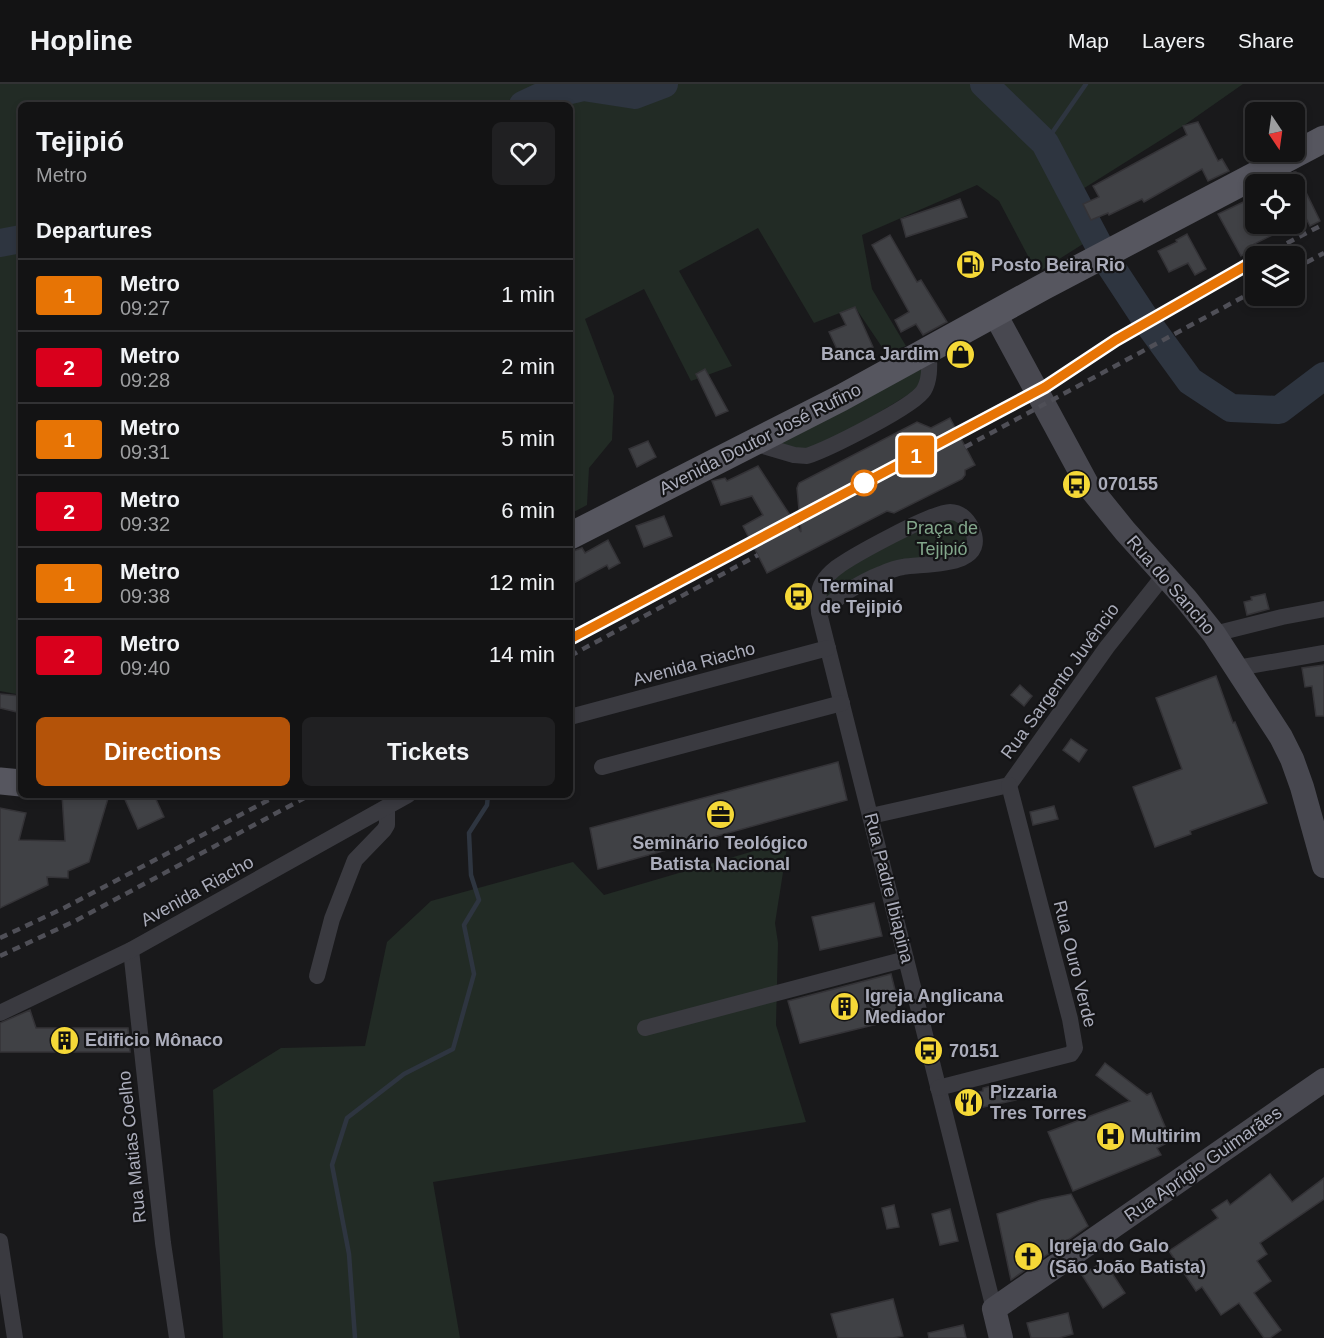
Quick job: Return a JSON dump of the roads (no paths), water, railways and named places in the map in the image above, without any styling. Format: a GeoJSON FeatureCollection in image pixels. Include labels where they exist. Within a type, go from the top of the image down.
{"type":"FeatureCollection","features":[{"type":"Feature","properties":{"kind":"main road","name":"Avenida Doutor José Rufino"},"geometry":{"type":"LineString","coordinates":[[573,534],[841,398],[1043,286],[1324,139]]}},
{"type":"Feature","properties":{"kind":"main road"},"geometry":{"type":"LineString","coordinates":[[0,781],[18,783]]}},
{"type":"Feature","properties":{"kind":"street","name":"Rua do Sancho"},"geometry":{"type":"LineString","coordinates":[[995,314],[1088,484],[1125,531],[1165,574],[1214,634],[1281,737],[1292,759],[1324,866]]}},
{"type":"Feature","properties":{"kind":"street"},"geometry":{"type":"LineString","coordinates":[[753,443],[794,455],[807,456],[874,423],[914,401],[921,394],[928,379],[929,349]]}},
{"type":"Feature","properties":{"kind":"street"},"geometry":{"type":"LineString","coordinates":[[952,512],[961,515],[973,530],[975,541],[971,550],[963,557],[938,565],[901,567],[878,575],[838,597],[819,613],[818,592],[836,568],[890,537],[934,515],[952,512]]}},
{"type":"Feature","properties":{"kind":"street","name":"Rua Sargento Juvêncio"},"geometry":{"type":"LineString","coordinates":[[871,816],[1009,785],[1107,646],[1165,574]]}},
{"type":"Feature","properties":{"kind":"street"},"geometry":{"type":"LineString","coordinates":[[1214,634],[1324,609]]}},
{"type":"Feature","properties":{"kind":"street","name":"Rua Padre Ibiapina"},"geometry":{"type":"LineString","coordinates":[[819,613],[1001,1338]]}},
{"type":"Feature","properties":{"kind":"street","name":"Avenida Riacho"},"geometry":{"type":"LineString","coordinates":[[573,716],[828,648]]}},
{"type":"Feature","properties":{"kind":"street"},"geometry":{"type":"LineString","coordinates":[[1237,668],[1324,653]]}},
{"type":"Feature","properties":{"kind":"street"},"geometry":{"type":"LineString","coordinates":[[602,767],[842,703]]}},
{"type":"Feature","properties":{"kind":"street","name":"Rua Ouro Verde"},"geometry":{"type":"LineString","coordinates":[[938,1088],[1071,1054],[1075,1048],[1070,1019],[1009,785]]}},
{"type":"Feature","properties":{"kind":"street","name":"Avenida Riacho"},"geometry":{"type":"LineString","coordinates":[[0,1013],[130,950],[403,798]]}},
{"type":"Feature","properties":{"kind":"street"},"geometry":{"type":"LineString","coordinates":[[317,976],[324,944],[349,873],[355,860],[387,825],[387,808]]}},
{"type":"Feature","properties":{"kind":"street","name":"Rua Matias Coelho"},"geometry":{"type":"LineString","coordinates":[[130,950],[163,1243],[177,1338]]}},
{"type":"Feature","properties":{"kind":"street"},"geometry":{"type":"LineString","coordinates":[[645,1028],[906,959]]}},
{"type":"Feature","properties":{"kind":"street","name":"Rua Aprígio Guimarães"},"geometry":{"type":"LineString","coordinates":[[994,1309],[1324,1080]]}},
{"type":"Feature","properties":{"kind":"street"},"geometry":{"type":"LineString","coordinates":[[0,1241],[15,1338]]}},
{"type":"Feature","properties":{"kind":"waterway"},"geometry":{"type":"LineString","coordinates":[[529,102],[540,97],[583,87],[635,95],[664,84]]}},
{"type":"Feature","properties":{"kind":"waterway"},"geometry":{"type":"LineString","coordinates":[[984,84],[1045,143],[1106,259],[1190,381],[1231,408],[1279,410],[1324,376]]}},
{"type":"Feature","properties":{"kind":"waterway"},"geometry":{"type":"LineString","coordinates":[[1045,143],[1086,84]]}},
{"type":"Feature","properties":{"kind":"waterway"},"geometry":{"type":"LineString","coordinates":[[0,243],[18,240]]}},
{"type":"Feature","properties":{"kind":"waterway"},"geometry":{"type":"LineString","coordinates":[[355,1338],[349,1254],[332,1165],[347,1118],[404,1074],[453,1049],[474,974],[464,925],[479,900],[471,875],[469,833],[487,805],[488,798]]}},
{"type":"Feature","properties":{"kind":"railway"},"geometry":{"type":"LineString","coordinates":[[1281,246],[1324,224]]}},
{"type":"Feature","properties":{"kind":"railway"},"geometry":{"type":"LineString","coordinates":[[1305,263],[1324,253]]}},
{"type":"Feature","properties":{"kind":"railway"},"geometry":{"type":"LineString","coordinates":[[958,433],[1045,387],[1116,340],[1245,266]]}},
{"type":"Feature","properties":{"kind":"railway"},"geometry":{"type":"LineString","coordinates":[[965,447],[1245,296]]}},
{"type":"Feature","properties":{"kind":"railway"},"geometry":{"type":"LineString","coordinates":[[573,637],[751,543]]}},
{"type":"Feature","properties":{"kind":"railway"},"geometry":{"type":"LineString","coordinates":[[573,654],[758,555]]}},
{"type":"Feature","properties":{"kind":"railway"},"geometry":{"type":"LineString","coordinates":[[0,938],[64,908],[272,798]]}},
{"type":"Feature","properties":{"kind":"railway"},"geometry":{"type":"LineString","coordinates":[[0,956],[75,921],[304,798]]}},
{"type":"Feature","properties":{"kind":"metro line","name":"1"},"geometry":{"type":"LineString","coordinates":[[573,637],[1045,387],[1116,340],[1245,266]]}},
{"type":"Feature","properties":{"kind":"place","name":"Posto Beira Rio"},"geometry":{"type":"Point","coordinates":[970,265]}},
{"type":"Feature","properties":{"kind":"place","name":"Banca Jardim"},"geometry":{"type":"Point","coordinates":[960,354]}},
{"type":"Feature","properties":{"kind":"place","name":"070155"},"geometry":{"type":"Point","coordinates":[1077,484]}},
{"type":"Feature","properties":{"kind":"place","name":"Terminal de Tejipió"},"geometry":{"type":"Point","coordinates":[799,596]}},
{"type":"Feature","properties":{"kind":"place","name":"Seminário Teológico Batista Nacional"},"geometry":{"type":"Point","coordinates":[720,814]}},
{"type":"Feature","properties":{"kind":"place","name":"Igreja Anglicana Mediador"},"geometry":{"type":"Point","coordinates":[844,1006]}},
{"type":"Feature","properties":{"kind":"place","name":"Edificio Mônaco"},"geometry":{"type":"Point","coordinates":[64,1040]}},
{"type":"Feature","properties":{"kind":"place","name":"70151"},"geometry":{"type":"Point","coordinates":[928,1051]}},
{"type":"Feature","properties":{"kind":"place","name":"Pizzaria Tres Torres"},"geometry":{"type":"Point","coordinates":[969,1102]}},
{"type":"Feature","properties":{"kind":"place","name":"Multirim"},"geometry":{"type":"Point","coordinates":[1110,1136]}},
{"type":"Feature","properties":{"kind":"place","name":"Igreja do Galo (São João Batista)"},"geometry":{"type":"Point","coordinates":[1028,1256]}},
{"type":"Feature","properties":{"kind":"park label","name":"Praça de Tejipió"},"geometry":{"type":"Point","coordinates":[942,538]}}]}
